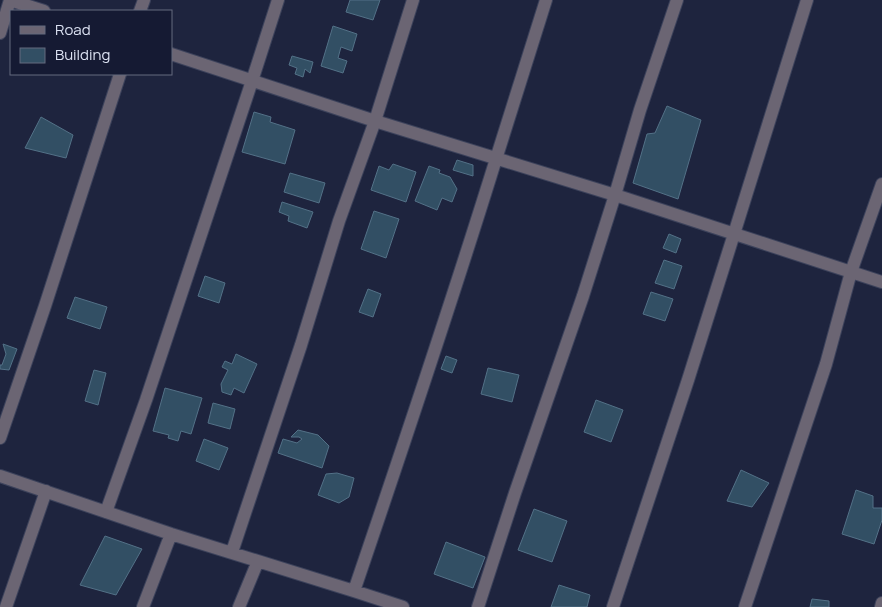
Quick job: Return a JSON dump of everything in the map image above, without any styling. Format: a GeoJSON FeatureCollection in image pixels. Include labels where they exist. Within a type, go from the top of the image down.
{"type":"FeatureCollection","features":[{"type":"Feature","properties":{"kind":"street"},"geometry":{"type":"LineString","coordinates":[[0,33],[10,0],[41,10]]}},
{"type":"Feature","properties":{"kind":"street"},"geometry":{"type":"LineString","coordinates":[[106,512],[146,400],[278,0]]}},
{"type":"Feature","properties":{"kind":"street"},"geometry":{"type":"LineString","coordinates":[[232,552],[301,345],[339,221],[375,121],[413,0]]}},
{"type":"Feature","properties":{"kind":"street"},"geometry":{"type":"LineString","coordinates":[[354,591],[396,468],[546,0]]}},
{"type":"Feature","properties":{"kind":"street"},"geometry":{"type":"LineString","coordinates":[[478,607],[583,296],[640,110],[677,0]]}},
{"type":"Feature","properties":{"kind":"street"},"geometry":{"type":"LineString","coordinates":[[613,607],[688,380],[807,0]]}},
{"type":"Feature","properties":{"kind":"street"},"geometry":{"type":"LineString","coordinates":[[172,54],[882,282]]}},
{"type":"Feature","properties":{"kind":"street"},"geometry":{"type":"LineString","coordinates":[[0,438],[46,306],[120,75]]}},
{"type":"Feature","properties":{"kind":"street"},"geometry":{"type":"LineString","coordinates":[[746,607],[826,364],[852,272],[882,184]]}},
{"type":"Feature","properties":{"kind":"street"},"geometry":{"type":"LineString","coordinates":[[0,476],[171,534],[396,606]]}},
{"type":"Feature","properties":{"kind":"street"},"geometry":{"type":"LineString","coordinates":[[6,607],[46,491]]}},
{"type":"Feature","properties":{"kind":"street"},"geometry":{"type":"LineString","coordinates":[[143,607],[171,534]]}},
{"type":"Feature","properties":{"kind":"street"},"geometry":{"type":"LineString","coordinates":[[239,607],[258,561]]}},
{"type":"Feature","properties":{"kind":"street"},"geometry":{"type":"LineString","coordinates":[[881,607],[882,603]]}},
{"type":"Feature","properties":{"kind":"building"},"geometry":{"type":"Polygon","coordinates":[[[350,0],[380,0],[373,20],[346,12],[350,0]]]}},
{"type":"Feature","properties":{"kind":"building"},"geometry":{"type":"Polygon","coordinates":[[[333,26],[357,34],[352,51],[341,47],[338,58],[347,61],[343,73],[321,66],[333,26]]]}},
{"type":"Feature","properties":{"kind":"building"},"geometry":{"type":"Polygon","coordinates":[[[292,56],[313,62],[310,73],[305,69],[303,77],[295,74],[297,68],[289,65],[292,56]]]}},
{"type":"Feature","properties":{"kind":"building"},"geometry":{"type":"Polygon","coordinates":[[[667,106],[701,120],[678,199],[633,183],[647,134],[655,133],[667,106]]]}},
{"type":"Feature","properties":{"kind":"building"},"geometry":{"type":"Polygon","coordinates":[[[254,112],[271,117],[270,122],[295,130],[285,164],[242,152],[254,112]]]}},
{"type":"Feature","properties":{"kind":"building"},"geometry":{"type":"Polygon","coordinates":[[[41,117],[73,135],[66,158],[25,148],[41,117]]]}},
{"type":"Feature","properties":{"kind":"building"},"geometry":{"type":"Polygon","coordinates":[[[457,160],[473,165],[473,176],[453,170],[457,160]]]}},
{"type":"Feature","properties":{"kind":"building"},"geometry":{"type":"Polygon","coordinates":[[[393,164],[416,172],[406,202],[371,190],[379,166],[389,170],[393,164]]]}},
{"type":"Feature","properties":{"kind":"building"},"geometry":{"type":"Polygon","coordinates":[[[429,166],[440,170],[439,173],[450,177],[457,189],[452,202],[442,198],[437,210],[415,201],[429,166]]]}},
{"type":"Feature","properties":{"kind":"building"},"geometry":{"type":"Polygon","coordinates":[[[290,173],[325,183],[319,203],[284,192],[290,173]]]}},
{"type":"Feature","properties":{"kind":"building"},"geometry":{"type":"Polygon","coordinates":[[[282,202],[313,212],[307,228],[288,221],[289,216],[279,212],[282,202]]]}},
{"type":"Feature","properties":{"kind":"building"},"geometry":{"type":"Polygon","coordinates":[[[374,211],[399,219],[386,258],[361,249],[374,211]]]}},
{"type":"Feature","properties":{"kind":"building"},"geometry":{"type":"Polygon","coordinates":[[[669,234],[681,239],[676,253],[663,248],[669,234]]]}},
{"type":"Feature","properties":{"kind":"building"},"geometry":{"type":"Polygon","coordinates":[[[664,260],[682,266],[674,289],[655,283],[664,260]]]}},
{"type":"Feature","properties":{"kind":"building"},"geometry":{"type":"Polygon","coordinates":[[[205,276],[225,283],[219,303],[198,296],[205,276]]]}},
{"type":"Feature","properties":{"kind":"building"},"geometry":{"type":"Polygon","coordinates":[[[368,289],[381,294],[373,317],[359,312],[368,289]]]}},
{"type":"Feature","properties":{"kind":"building"},"geometry":{"type":"Polygon","coordinates":[[[651,292],[673,299],[665,321],[643,314],[651,292]]]}},
{"type":"Feature","properties":{"kind":"building"},"geometry":{"type":"Polygon","coordinates":[[[75,297],[107,307],[100,329],[67,318],[75,297]]]}},
{"type":"Feature","properties":{"kind":"building"},"geometry":{"type":"Polygon","coordinates":[[[3,344],[17,349],[9,370],[0,369],[6,354],[3,344]]]}},
{"type":"Feature","properties":{"kind":"building"},"geometry":{"type":"Polygon","coordinates":[[[236,354],[257,364],[244,393],[234,388],[231,395],[222,392],[221,384],[228,370],[222,367],[225,361],[232,364],[236,354]]]}},
{"type":"Feature","properties":{"kind":"building"},"geometry":{"type":"Polygon","coordinates":[[[446,356],[457,360],[452,373],[441,369],[446,356]]]}},
{"type":"Feature","properties":{"kind":"building"},"geometry":{"type":"Polygon","coordinates":[[[488,368],[519,375],[512,402],[481,394],[488,368]]]}},
{"type":"Feature","properties":{"kind":"building"},"geometry":{"type":"Polygon","coordinates":[[[94,370],[106,373],[98,405],[85,401],[94,370]]]}},
{"type":"Feature","properties":{"kind":"building"},"geometry":{"type":"Polygon","coordinates":[[[165,388],[202,398],[191,434],[181,431],[178,441],[168,438],[169,435],[153,431],[165,388]]]}},
{"type":"Feature","properties":{"kind":"building"},"geometry":{"type":"Polygon","coordinates":[[[596,400],[623,410],[611,442],[584,432],[596,400]]]}},
{"type":"Feature","properties":{"kind":"building"},"geometry":{"type":"Polygon","coordinates":[[[213,403],[235,409],[230,429],[208,423],[213,403]]]}},
{"type":"Feature","properties":{"kind":"building"},"geometry":{"type":"Polygon","coordinates":[[[298,430],[318,435],[329,446],[322,468],[278,453],[283,439],[297,443],[302,439],[291,437],[298,430]]]}},
{"type":"Feature","properties":{"kind":"building"},"geometry":{"type":"Polygon","coordinates":[[[204,439],[228,448],[219,470],[196,461],[204,439]]]}},
{"type":"Feature","properties":{"kind":"building"},"geometry":{"type":"Polygon","coordinates":[[[741,470],[769,483],[752,507],[727,501],[741,470]]]}},
{"type":"Feature","properties":{"kind":"building"},"geometry":{"type":"Polygon","coordinates":[[[337,473],[354,478],[349,497],[339,503],[318,495],[326,474],[337,473]]]}},
{"type":"Feature","properties":{"kind":"building"},"geometry":{"type":"Polygon","coordinates":[[[856,490],[873,496],[873,508],[882,508],[882,520],[874,544],[842,534],[856,490]]]}},
{"type":"Feature","properties":{"kind":"building"},"geometry":{"type":"Polygon","coordinates":[[[534,509],[567,521],[552,562],[518,550],[534,509]]]}},
{"type":"Feature","properties":{"kind":"building"},"geometry":{"type":"Polygon","coordinates":[[[105,536],[142,549],[116,595],[80,585],[105,536]]]}},
{"type":"Feature","properties":{"kind":"building"},"geometry":{"type":"Polygon","coordinates":[[[446,542],[485,557],[473,588],[434,574],[446,542]]]}},
{"type":"Feature","properties":{"kind":"building"},"geometry":{"type":"Polygon","coordinates":[[[559,585],[590,595],[587,607],[551,607],[559,585]]]}},
{"type":"Feature","properties":{"kind":"building"},"geometry":{"type":"Polygon","coordinates":[[[812,599],[829,601],[829,607],[810,607],[812,599]]]}}]}
